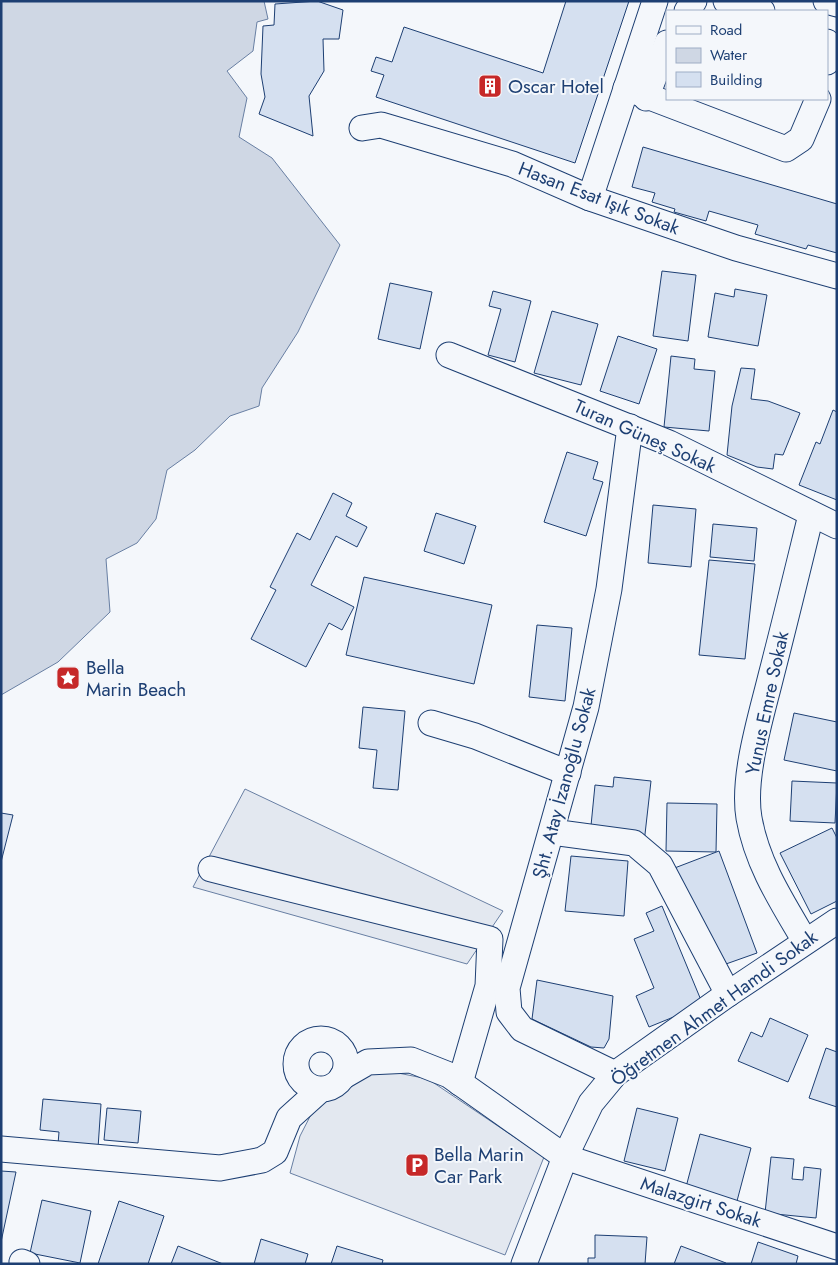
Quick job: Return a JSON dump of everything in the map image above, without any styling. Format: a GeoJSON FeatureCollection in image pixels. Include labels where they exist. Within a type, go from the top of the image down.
{"type":"FeatureCollection","features":[{"type":"Feature","properties":{"kind":"street"},"geometry":{"type":"LineString","coordinates":[[590,198],[636,93],[657,31],[655,1]]}},
{"type":"Feature","properties":{"kind":"street"},"geometry":{"type":"LineString","coordinates":[[726,1],[758,10]]}},
{"type":"Feature","properties":{"kind":"street"},"geometry":{"type":"LineString","coordinates":[[826,1],[837,4]]}},
{"type":"Feature","properties":{"kind":"street"},"geometry":{"type":"LineString","coordinates":[[636,93],[666,46]]}},
{"type":"Feature","properties":{"kind":"street"},"geometry":{"type":"LineString","coordinates":[[636,93],[786,149],[801,139],[818,100]]}},
{"type":"Feature","properties":{"kind":"street","name":"Hasan Esat Işık Sokak"},"geometry":{"type":"LineString","coordinates":[[362,128],[381,125],[512,164],[590,198],[736,248],[837,276]]}},
{"type":"Feature","properties":{"kind":"street","name":"Turan Güneş Sokak"},"geometry":{"type":"LineString","coordinates":[[449,355],[669,443],[837,526]]}},
{"type":"Feature","properties":{"kind":"street","name":"Şht. Atay İzanoğlu Sokak"},"geometry":{"type":"LineString","coordinates":[[615,1074],[522,1030],[509,1012],[507,988],[586,707],[609,589],[630,427]]}},
{"type":"Feature","properties":{"kind":"street","name":"Yunus Emre Sokak"},"geometry":{"type":"LineString","coordinates":[[806,941],[771,884],[755,844],[749,816],[750,779],[755,739],[811,514]]}},
{"type":"Feature","properties":{"kind":"street"},"geometry":{"type":"LineString","coordinates":[[431,723],[475,736],[568,773]]}},
{"type":"Feature","properties":{"kind":"street"},"geometry":{"type":"LineString","coordinates":[[552,832],[634,843],[660,865],[728,994]]}},
{"type":"Feature","properties":{"kind":"street"},"geometry":{"type":"LineString","coordinates":[[212,868],[490,939],[488,986],[460,1083]]}},
{"type":"Feature","properties":{"kind":"street","name":"Öğretmen Ahmet Hamdi Sokak"},"geometry":{"type":"LineString","coordinates":[[527,1263],[565,1157],[591,1103],[615,1074],[728,994],[837,921]]}},
{"type":"Feature","properties":{"kind":"street"},"geometry":{"type":"LineString","coordinates":[[1,1149],[220,1168],[249,1163],[262,1160],[275,1152],[289,1118],[320,1090],[329,1088],[342,1077],[346,1062],[339,1047],[324,1040],[308,1042],[297,1054],[296,1070],[305,1084],[320,1090]]}},
{"type":"Feature","properties":{"kind":"street","name":"Malazgirt Sokak"},"geometry":{"type":"LineString","coordinates":[[342,1077],[368,1062],[411,1060],[449,1075],[565,1157],[836,1243]]}},
{"type":"Feature","properties":{"kind":"shaded area"},"geometry":{"type":"Polygon","coordinates":[[[245,789],[503,911],[467,964],[193,887],[245,789]]]}},
{"type":"Feature","properties":{"kind":"shaded area","name":"Bella Marin Car Park"},"geometry":{"type":"Polygon","coordinates":[[[388,1071],[428,1079],[544,1157],[505,1255],[290,1173],[300,1136],[319,1099],[361,1073],[388,1071]]]}},
{"type":"Feature","properties":{"kind":"water"},"geometry":{"type":"Polygon","coordinates":[[[1,1],[264,1],[268,19],[257,22],[253,51],[227,71],[247,98],[239,137],[272,158],[340,245],[298,332],[262,388],[259,406],[230,416],[195,450],[167,470],[156,519],[137,543],[106,559],[110,612],[58,662],[1,695],[1,1]]]}},
{"type":"Feature","properties":{"kind":"building"},"geometry":{"type":"Polygon","coordinates":[[[317,1],[343,10],[339,39],[323,39],[324,71],[309,96],[313,136],[259,114],[265,97],[261,74],[263,26],[274,25],[275,4],[317,1]]]}},
{"type":"Feature","properties":{"kind":"building","name":"Oscar Hotel"},"geometry":{"type":"Polygon","coordinates":[[[566,1],[629,1],[575,163],[376,97],[384,75],[371,71],[376,57],[392,62],[404,27],[543,73],[566,1]]]}},
{"type":"Feature","properties":{"kind":"building"},"geometry":{"type":"Polygon","coordinates":[[[643,147],[837,204],[837,253],[808,245],[806,249],[755,234],[758,225],[709,211],[706,221],[674,212],[675,209],[652,202],[655,193],[632,187],[643,147]]]}},
{"type":"Feature","properties":{"kind":"building"},"geometry":{"type":"Polygon","coordinates":[[[662,271],[696,275],[688,341],[653,336],[662,271]]]}},
{"type":"Feature","properties":{"kind":"building"},"geometry":{"type":"Polygon","coordinates":[[[390,283],[432,292],[420,349],[378,339],[390,283]]]}},
{"type":"Feature","properties":{"kind":"building"},"geometry":{"type":"Polygon","coordinates":[[[735,289],[767,295],[758,346],[708,337],[715,293],[734,297],[735,289]]]}},
{"type":"Feature","properties":{"kind":"building"},"geometry":{"type":"Polygon","coordinates":[[[493,291],[531,301],[515,362],[488,355],[501,309],[489,306],[493,291]]]}},
{"type":"Feature","properties":{"kind":"building"},"geometry":{"type":"Polygon","coordinates":[[[552,311],[598,324],[581,385],[534,373],[552,311]]]}},
{"type":"Feature","properties":{"kind":"building"},"geometry":{"type":"Polygon","coordinates":[[[618,336],[657,349],[639,404],[600,391],[618,336]]]}},
{"type":"Feature","properties":{"kind":"building"},"geometry":{"type":"Polygon","coordinates":[[[671,356],[695,359],[694,369],[715,371],[709,431],[664,427],[671,356]]]}},
{"type":"Feature","properties":{"kind":"building"},"geometry":{"type":"Polygon","coordinates":[[[741,368],[755,369],[751,399],[768,401],[800,413],[783,455],[775,454],[773,469],[757,467],[727,455],[732,406],[741,368]]]}},
{"type":"Feature","properties":{"kind":"building"},"geometry":{"type":"Polygon","coordinates":[[[833,410],[837,412],[837,500],[799,485],[816,442],[820,444],[833,410]]]}},
{"type":"Feature","properties":{"kind":"building"},"geometry":{"type":"Polygon","coordinates":[[[567,452],[598,462],[593,479],[603,482],[586,536],[544,522],[567,452]]]}},
{"type":"Feature","properties":{"kind":"building"},"geometry":{"type":"Polygon","coordinates":[[[333,493],[352,503],[346,516],[367,527],[357,547],[336,536],[311,585],[354,607],[342,630],[329,623],[306,667],[251,639],[276,590],[270,587],[297,533],[310,540],[333,493]]]}},
{"type":"Feature","properties":{"kind":"building"},"geometry":{"type":"Polygon","coordinates":[[[653,505],[696,509],[691,567],[648,563],[653,505]]]}},
{"type":"Feature","properties":{"kind":"building"},"geometry":{"type":"Polygon","coordinates":[[[436,513],[476,526],[464,564],[424,551],[436,513]]]}},
{"type":"Feature","properties":{"kind":"building"},"geometry":{"type":"Polygon","coordinates":[[[713,524],[757,528],[754,561],[710,557],[713,524]]]}},
{"type":"Feature","properties":{"kind":"building"},"geometry":{"type":"Polygon","coordinates":[[[709,560],[755,564],[745,659],[699,655],[709,560]]]}},
{"type":"Feature","properties":{"kind":"building"},"geometry":{"type":"Polygon","coordinates":[[[364,577],[492,605],[474,684],[346,655],[364,577]]]}},
{"type":"Feature","properties":{"kind":"building"},"geometry":{"type":"Polygon","coordinates":[[[537,625],[572,628],[565,701],[529,697],[537,625]]]}},
{"type":"Feature","properties":{"kind":"building"},"geometry":{"type":"Polygon","coordinates":[[[363,707],[405,711],[398,790],[373,788],[377,750],[359,748],[363,707]]]}},
{"type":"Feature","properties":{"kind":"building"},"geometry":{"type":"Polygon","coordinates":[[[794,713],[837,722],[837,771],[784,760],[794,713]]]}},
{"type":"Feature","properties":{"kind":"building"},"geometry":{"type":"Polygon","coordinates":[[[614,777],[651,781],[643,852],[589,846],[595,785],[613,787],[614,777]]]}},
{"type":"Feature","properties":{"kind":"building"},"geometry":{"type":"Polygon","coordinates":[[[792,781],[837,783],[835,823],[790,821],[792,781]]]}},
{"type":"Feature","properties":{"kind":"building"},"geometry":{"type":"Polygon","coordinates":[[[667,803],[717,804],[716,852],[666,851],[667,803]]]}},
{"type":"Feature","properties":{"kind":"building"},"geometry":{"type":"Polygon","coordinates":[[[1,813],[13,815],[1,862],[1,813]]]}},
{"type":"Feature","properties":{"kind":"building"},"geometry":{"type":"Polygon","coordinates":[[[832,828],[837,838],[837,901],[811,914],[780,853],[832,828]]]}},
{"type":"Feature","properties":{"kind":"building"},"geometry":{"type":"Polygon","coordinates":[[[719,851],[757,953],[709,970],[672,869],[719,851]]]}},
{"type":"Feature","properties":{"kind":"building"},"geometry":{"type":"Polygon","coordinates":[[[571,856],[628,861],[624,916],[565,911],[571,856]]]}},
{"type":"Feature","properties":{"kind":"building"},"geometry":{"type":"Polygon","coordinates":[[[662,906],[703,1005],[649,1027],[636,996],[654,988],[634,939],[654,931],[646,913],[662,906]]]}},
{"type":"Feature","properties":{"kind":"building"},"geometry":{"type":"Polygon","coordinates":[[[537,980],[613,996],[609,1039],[604,1048],[591,1047],[532,1019],[537,980]]]}},
{"type":"Feature","properties":{"kind":"building"},"geometry":{"type":"Polygon","coordinates":[[[770,1018],[808,1035],[788,1082],[738,1061],[751,1032],[762,1037],[770,1018]]]}},
{"type":"Feature","properties":{"kind":"building"},"geometry":{"type":"Polygon","coordinates":[[[826,1048],[837,1052],[837,1107],[809,1098],[826,1048]]]}},
{"type":"Feature","properties":{"kind":"building"},"geometry":{"type":"Polygon","coordinates":[[[43,1099],[101,1104],[98,1148],[58,1144],[59,1132],[40,1130],[43,1099]]]}},
{"type":"Feature","properties":{"kind":"building"},"geometry":{"type":"Polygon","coordinates":[[[107,1108],[141,1111],[138,1143],[104,1140],[107,1108]]]}},
{"type":"Feature","properties":{"kind":"building"},"geometry":{"type":"Polygon","coordinates":[[[637,1108],[678,1118],[665,1171],[624,1161],[637,1108]]]}},
{"type":"Feature","properties":{"kind":"building"},"geometry":{"type":"Polygon","coordinates":[[[700,1134],[751,1148],[737,1201],[686,1187],[700,1134]]]}},
{"type":"Feature","properties":{"kind":"building"},"geometry":{"type":"Polygon","coordinates":[[[771,1157],[794,1159],[792,1179],[803,1180],[804,1167],[821,1169],[816,1218],[765,1213],[771,1157]]]}},
{"type":"Feature","properties":{"kind":"building"},"geometry":{"type":"Polygon","coordinates":[[[1,1171],[16,1172],[1,1242],[1,1171]]]}},
{"type":"Feature","properties":{"kind":"building"},"geometry":{"type":"Polygon","coordinates":[[[42,1200],[91,1211],[80,1263],[30,1253],[42,1200]]]}},
{"type":"Feature","properties":{"kind":"building"},"geometry":{"type":"Polygon","coordinates":[[[119,1201],[164,1216],[148,1264],[98,1264],[119,1201]]]}},
{"type":"Feature","properties":{"kind":"building"},"geometry":{"type":"Polygon","coordinates":[[[595,1235],[647,1237],[645,1264],[588,1264],[588,1258],[595,1258],[595,1235]]]}},
{"type":"Feature","properties":{"kind":"building"},"geometry":{"type":"Polygon","coordinates":[[[261,1239],[308,1254],[305,1264],[254,1264],[261,1239]]]}},
{"type":"Feature","properties":{"kind":"building"},"geometry":{"type":"Polygon","coordinates":[[[758,1242],[798,1256],[796,1264],[751,1264],[758,1242]]]}},
{"type":"Feature","properties":{"kind":"building"},"geometry":{"type":"Polygon","coordinates":[[[178,1246],[223,1264],[171,1264],[178,1246]]]}},
{"type":"Feature","properties":{"kind":"building"},"geometry":{"type":"Polygon","coordinates":[[[337,1246],[383,1260],[382,1264],[331,1264],[337,1246]]]}},
{"type":"Feature","properties":{"kind":"building"},"geometry":{"type":"Polygon","coordinates":[[[681,1246],[726,1263],[726,1264],[674,1264],[681,1246]]]}},
{"type":"Feature","properties":{"kind":"place","name":"Oscar Hotel"},"geometry":{"type":"Point","coordinates":[490,86]}},
{"type":"Feature","properties":{"kind":"place","name":"Bella Marin Beach"},"geometry":{"type":"Point","coordinates":[68,678]}},
{"type":"Feature","properties":{"kind":"place","name":"Bella Marin Car Park"},"geometry":{"type":"Point","coordinates":[417,1165]}}]}
